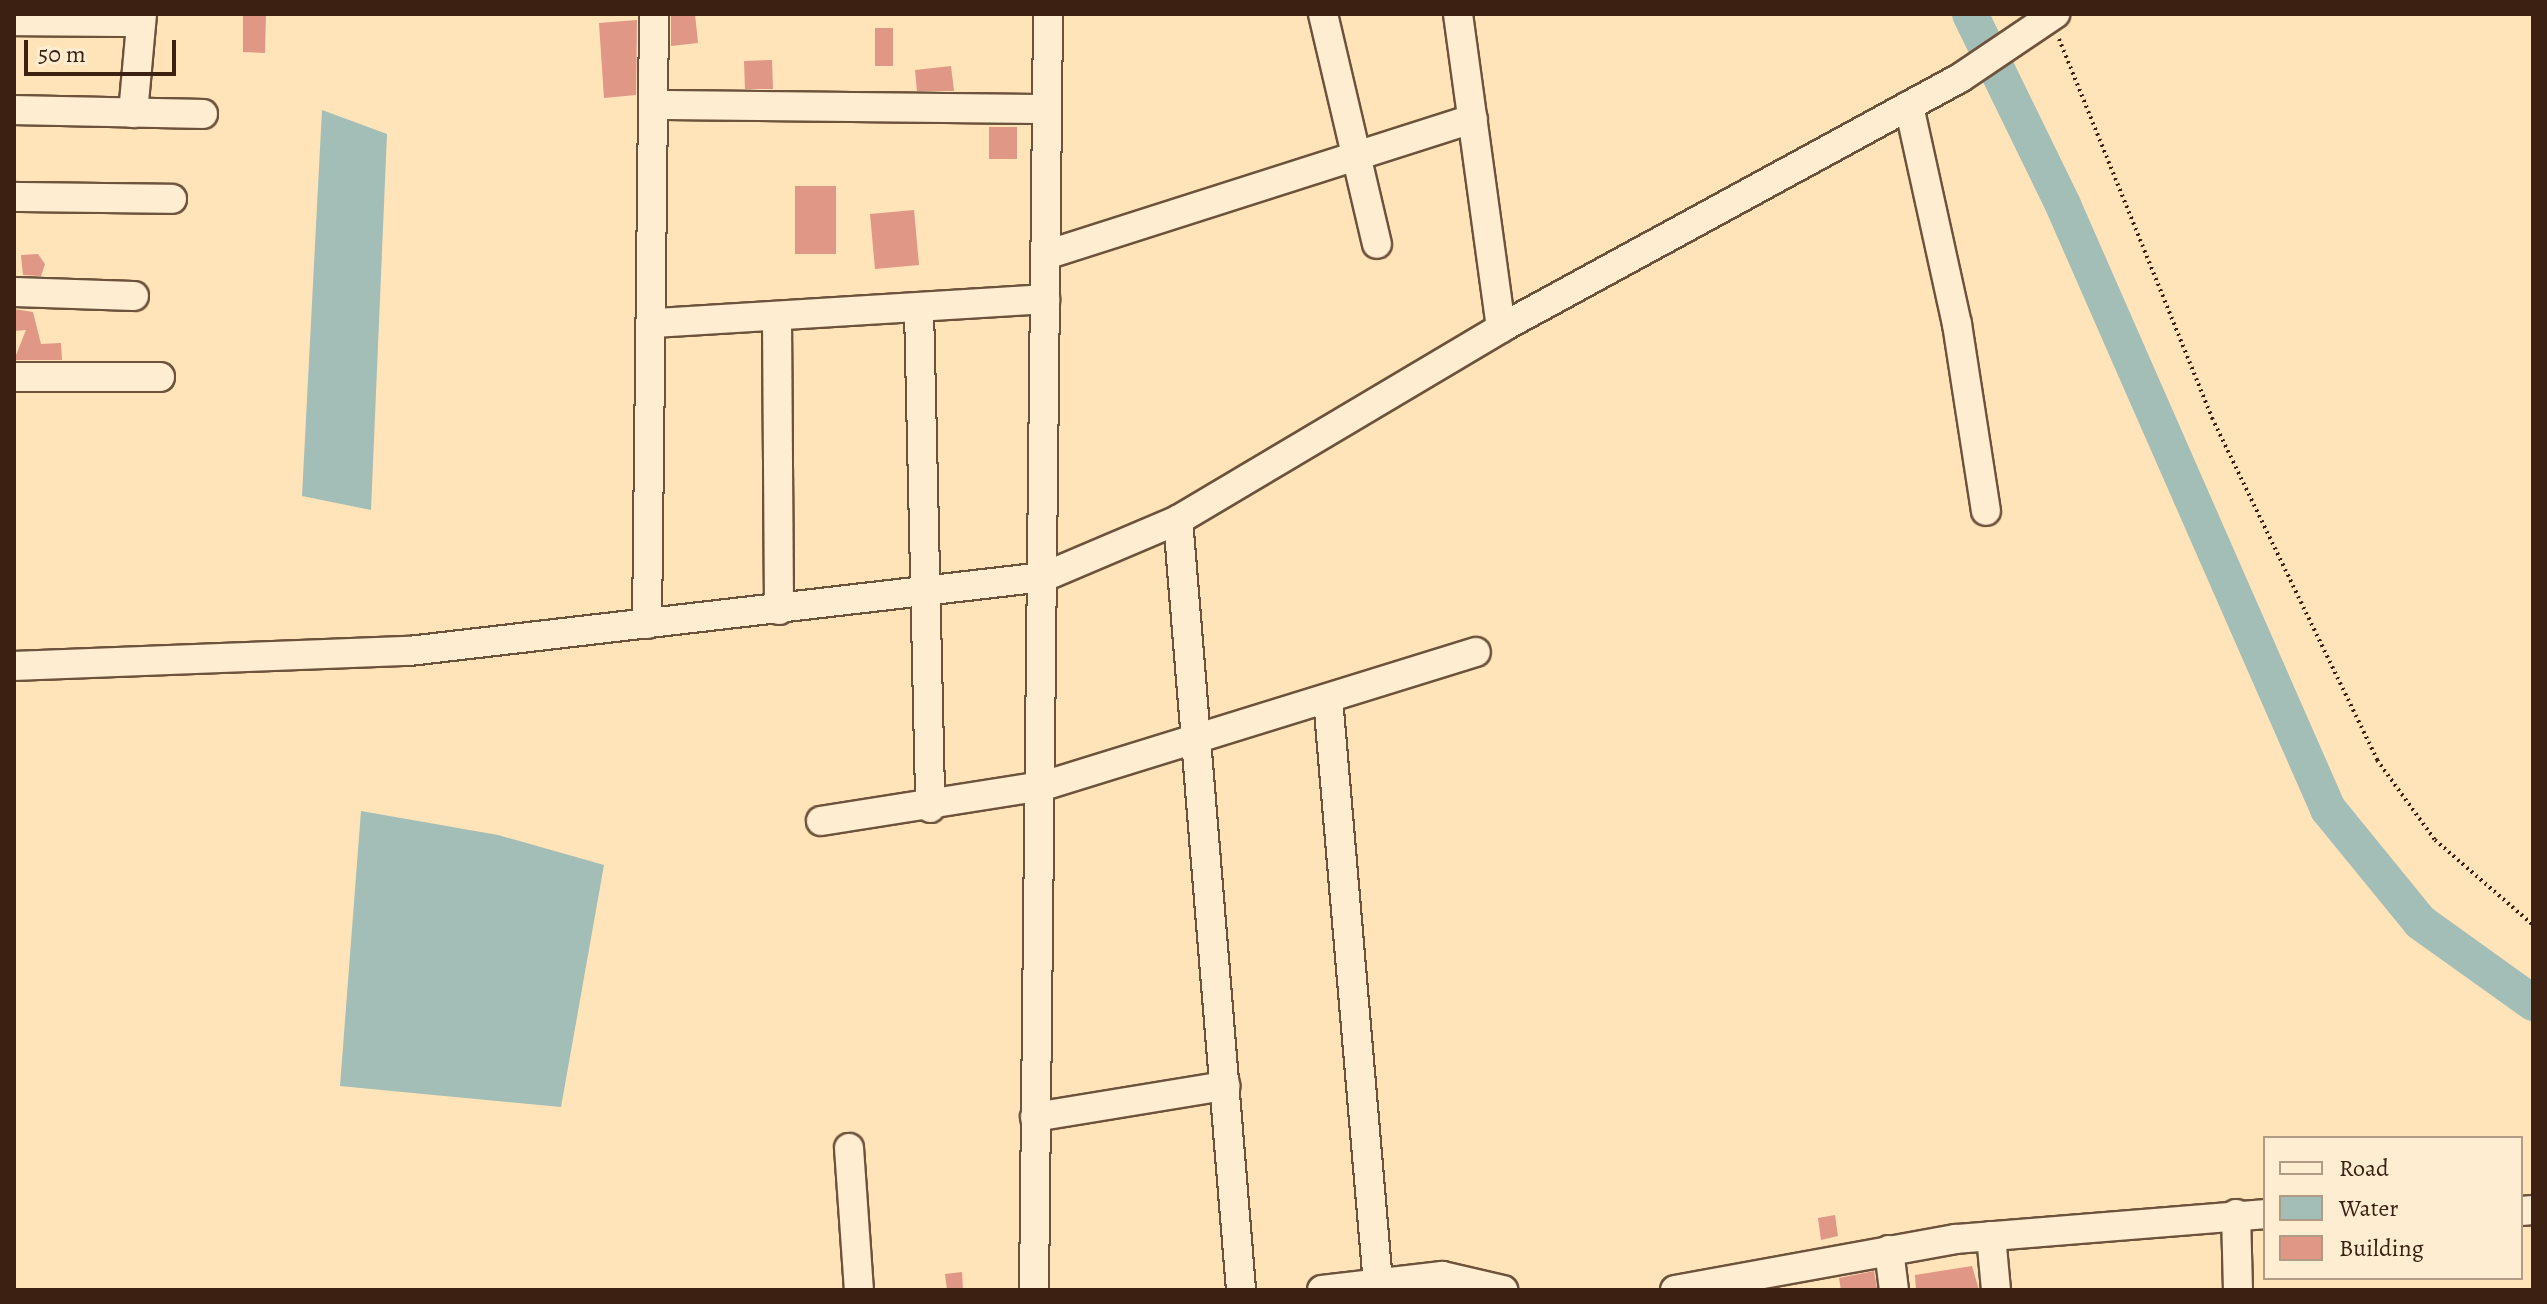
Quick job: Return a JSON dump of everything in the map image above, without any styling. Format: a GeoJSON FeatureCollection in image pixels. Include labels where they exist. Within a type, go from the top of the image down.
{"type":"FeatureCollection","features":[{"type":"Feature","properties":{"kind":"street"},"geometry":{"type":"LineString","coordinates":[[647,624],[655,323],[657,105],[654,14]]}},
{"type":"Feature","properties":{"kind":"street"},"geometry":{"type":"LineString","coordinates":[[1034,1290],[1043,786],[1048,14]]}},
{"type":"Feature","properties":{"kind":"street"},"geometry":{"type":"LineString","coordinates":[[1323,14],[1377,244]]}},
{"type":"Feature","properties":{"kind":"street"},"geometry":{"type":"LineString","coordinates":[[1458,14],[1501,328]]}},
{"type":"Feature","properties":{"kind":"street"},"geometry":{"type":"LineString","coordinates":[[14,666],[233,663],[927,595],[1044,577],[1178,520],[1501,328],[1960,78],[2022,41],[2053,16]]}},
{"type":"Feature","properties":{"kind":"street"},"geometry":{"type":"LineString","coordinates":[[14,21],[141,18],[133,113]]}},
{"type":"Feature","properties":{"kind":"street"},"geometry":{"type":"LineString","coordinates":[[657,105],[1047,109]]}},
{"type":"Feature","properties":{"kind":"street"},"geometry":{"type":"LineString","coordinates":[[1909,106],[1957,324],[1986,511]]}},
{"type":"Feature","properties":{"kind":"street"},"geometry":{"type":"LineString","coordinates":[[14,110],[203,114]]}},
{"type":"Feature","properties":{"kind":"street"},"geometry":{"type":"LineString","coordinates":[[1046,255],[1473,119]]}},
{"type":"Feature","properties":{"kind":"street"},"geometry":{"type":"LineString","coordinates":[[14,197],[172,199]]}},
{"type":"Feature","properties":{"kind":"street"},"geometry":{"type":"LineString","coordinates":[[14,292],[134,296]]}},
{"type":"Feature","properties":{"kind":"street"},"geometry":{"type":"LineString","coordinates":[[655,323],[777,319],[1045,299]]}},
{"type":"Feature","properties":{"kind":"street"},"geometry":{"type":"LineString","coordinates":[[919,309],[930,808]]}},
{"type":"Feature","properties":{"kind":"street"},"geometry":{"type":"LineString","coordinates":[[777,319],[779,610]]}},
{"type":"Feature","properties":{"kind":"street"},"geometry":{"type":"LineString","coordinates":[[14,377],[160,377]]}},
{"type":"Feature","properties":{"kind":"street"},"geometry":{"type":"LineString","coordinates":[[1178,520],[1241,1290]]}},
{"type":"Feature","properties":{"kind":"street"},"geometry":{"type":"LineString","coordinates":[[821,821],[930,808],[1043,786],[1197,744],[1476,652]]}},
{"type":"Feature","properties":{"kind":"street"},"geometry":{"type":"LineString","coordinates":[[1328,699],[1378,1283]]}},
{"type":"Feature","properties":{"kind":"street"},"geometry":{"type":"LineString","coordinates":[[1035,1117],[1225,1086]]}},
{"type":"Feature","properties":{"kind":"street"},"geometry":{"type":"LineString","coordinates":[[849,1148],[859,1290]]}},
{"type":"Feature","properties":{"kind":"street"},"geometry":{"type":"LineString","coordinates":[[2236,1214],[2238,1290]]}},
{"type":"Feature","properties":{"kind":"street"},"geometry":{"type":"LineString","coordinates":[[1675,1290],[1744,1283],[1889,1250],[1991,1236],[2263,1214]]}},
{"type":"Feature","properties":{"kind":"street"},"geometry":{"type":"LineString","coordinates":[[1991,1236],[1996,1290]]}},
{"type":"Feature","properties":{"kind":"street"},"geometry":{"type":"LineString","coordinates":[[1889,1250],[1894,1290]]}},
{"type":"Feature","properties":{"kind":"street"},"geometry":{"type":"LineString","coordinates":[[1322,1290],[1378,1283],[1469,1283],[1503,1290]]}},
{"type":"Feature","properties":{"kind":"path"},"geometry":{"type":"LineString","coordinates":[[2053,16],[2212,418],[2370,746],[2435,840],[2533,925]]}},
{"type":"Feature","properties":{"kind":"water"},"geometry":{"type":"Polygon","coordinates":[[[322,110],[387,134],[371,510],[302,496],[322,110]]]}},
{"type":"Feature","properties":{"kind":"water"},"geometry":{"type":"Polygon","coordinates":[[[361,811],[498,835],[604,865],[561,1107],[340,1086],[361,811]]]}},
{"type":"Feature","properties":{"kind":"building"},"geometry":{"type":"Polygon","coordinates":[[[243,14],[266,14],[265,53],[243,52],[243,14]]]}},
{"type":"Feature","properties":{"kind":"building"},"geometry":{"type":"Polygon","coordinates":[[[671,14],[695,14],[698,43],[671,46],[671,14]]]}},
{"type":"Feature","properties":{"kind":"building"},"geometry":{"type":"Polygon","coordinates":[[[637,20],[636,95],[604,98],[599,23],[637,20]]]}},
{"type":"Feature","properties":{"kind":"building"},"geometry":{"type":"Polygon","coordinates":[[[875,28],[893,28],[893,66],[875,66],[875,28]]]}},
{"type":"Feature","properties":{"kind":"building"},"geometry":{"type":"Polygon","coordinates":[[[772,60],[773,89],[745,89],[744,61],[772,60]]]}},
{"type":"Feature","properties":{"kind":"building"},"geometry":{"type":"Polygon","coordinates":[[[951,66],[954,91],[917,91],[915,70],[951,66]]]}},
{"type":"Feature","properties":{"kind":"building"},"geometry":{"type":"Polygon","coordinates":[[[989,127],[1017,127],[1017,159],[989,159],[989,127]]]}},
{"type":"Feature","properties":{"kind":"building"},"geometry":{"type":"Polygon","coordinates":[[[795,186],[836,186],[836,254],[795,254],[795,186]]]}},
{"type":"Feature","properties":{"kind":"building"},"geometry":{"type":"Polygon","coordinates":[[[914,210],[919,265],[875,269],[870,214],[914,210]]]}},
{"type":"Feature","properties":{"kind":"building"},"geometry":{"type":"Polygon","coordinates":[[[38,254],[45,264],[41,276],[23,275],[21,255],[38,254]]]}},
{"type":"Feature","properties":{"kind":"building"},"geometry":{"type":"Polygon","coordinates":[[[14,309],[33,312],[41,344],[61,343],[62,360],[14,360],[26,330],[14,331],[14,309]]]}},
{"type":"Feature","properties":{"kind":"building"},"geometry":{"type":"Polygon","coordinates":[[[1835,1215],[1838,1236],[1821,1240],[1818,1218],[1835,1215]]]}},
{"type":"Feature","properties":{"kind":"building"},"geometry":{"type":"Polygon","coordinates":[[[1972,1266],[1979,1290],[1916,1290],[1915,1275],[1972,1266]]]}},
{"type":"Feature","properties":{"kind":"building"},"geometry":{"type":"Polygon","coordinates":[[[1874,1271],[1877,1288],[1841,1290],[1839,1278],[1874,1271]]]}},
{"type":"Feature","properties":{"kind":"building"},"geometry":{"type":"Polygon","coordinates":[[[962,1272],[963,1290],[947,1290],[945,1274],[962,1272]]]}},
{"type":"Feature","properties":{"kind":"waterway"},"geometry":{"type":"LineString","coordinates":[[1970,14],[2063,205],[2328,809],[2420,922],[2533,1003]]}}]}
